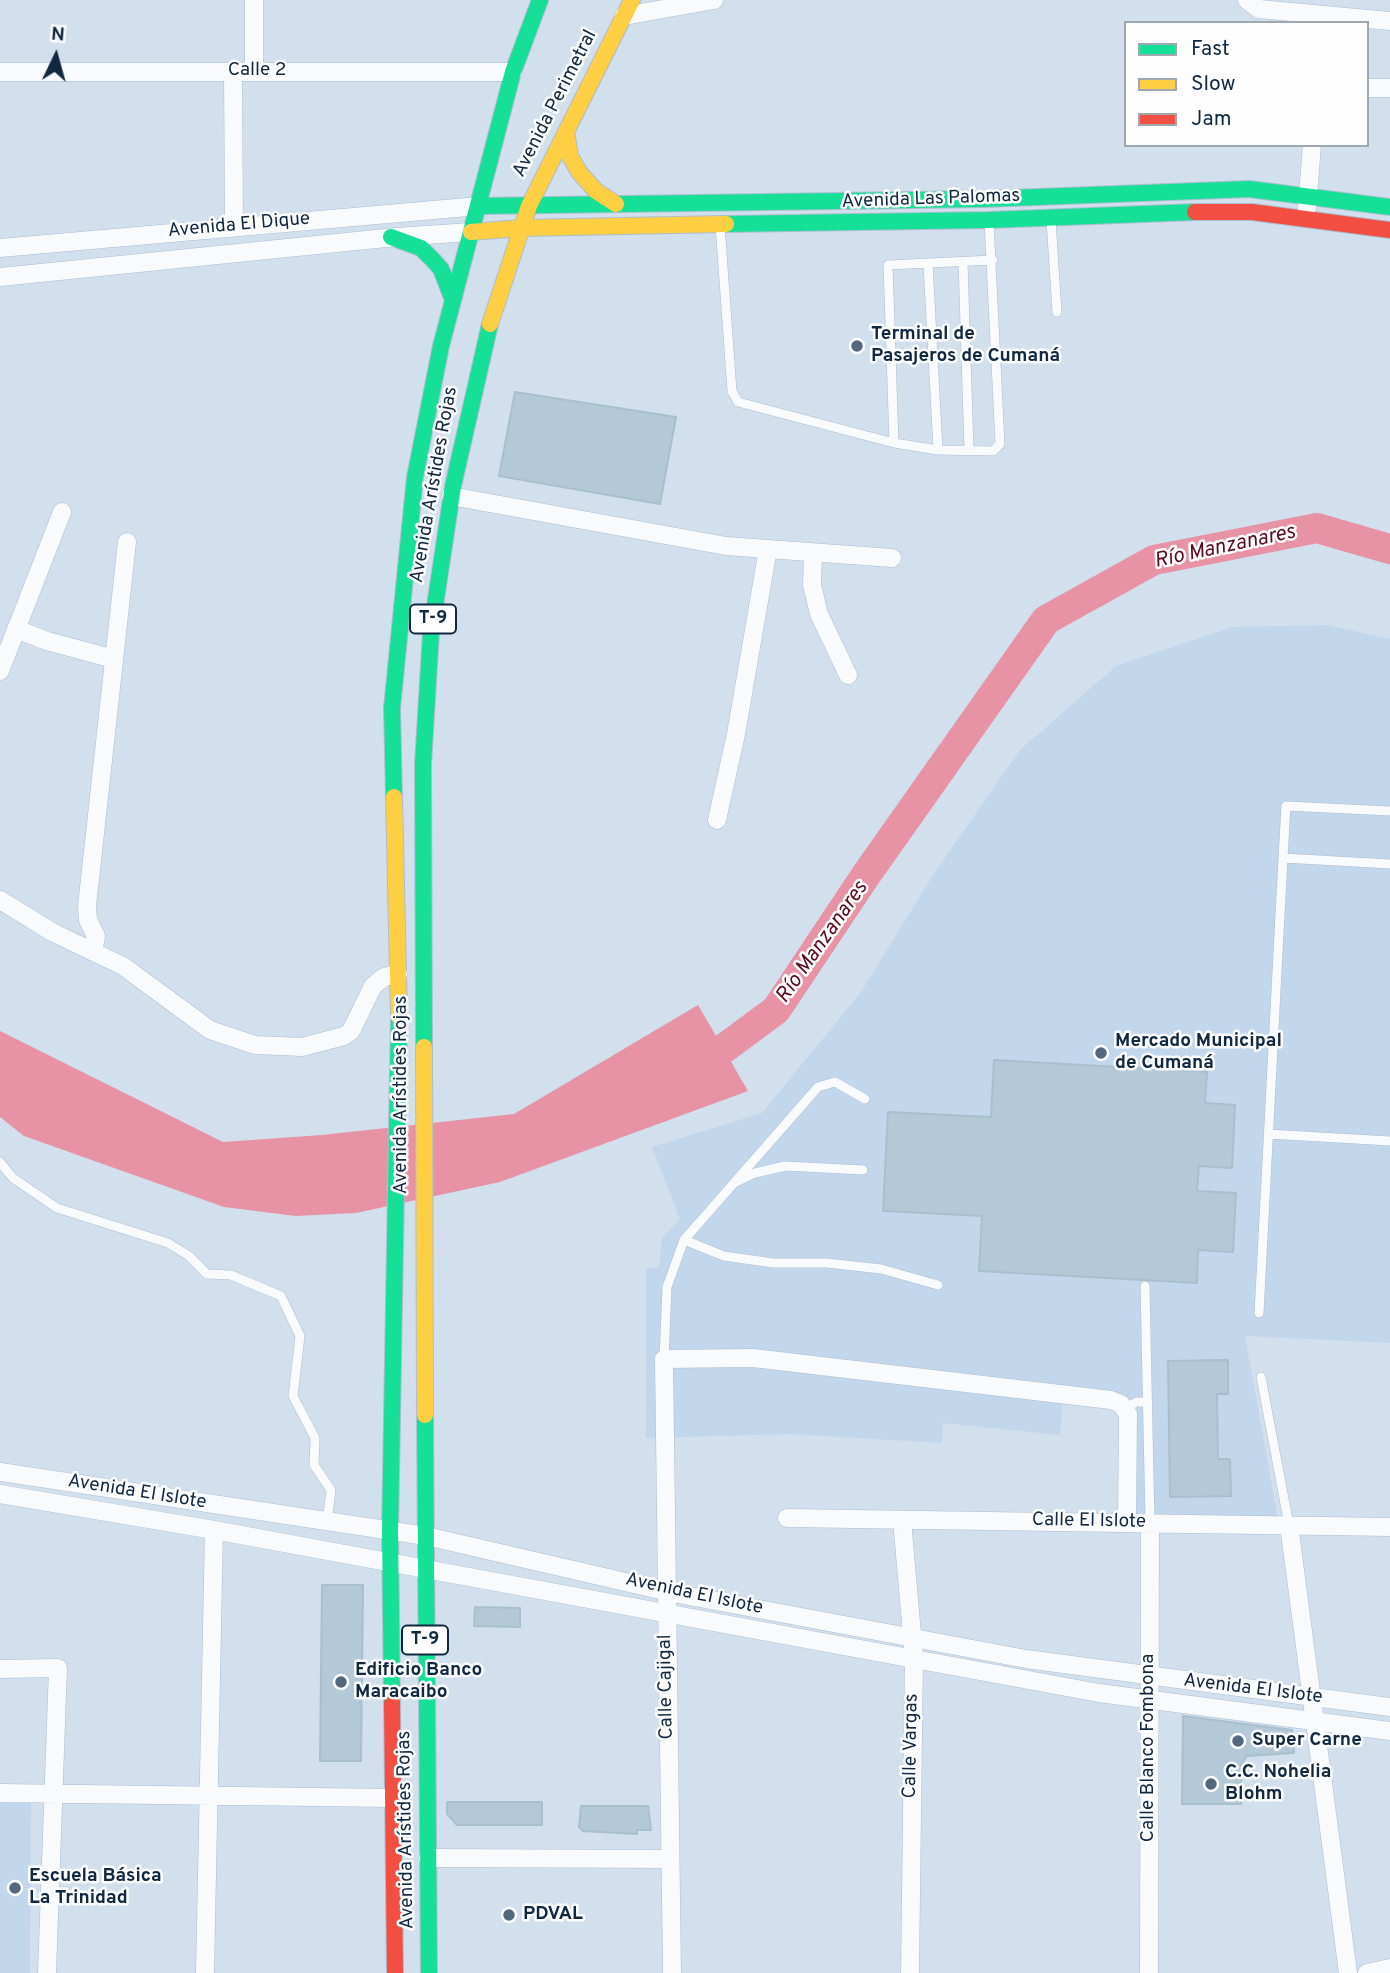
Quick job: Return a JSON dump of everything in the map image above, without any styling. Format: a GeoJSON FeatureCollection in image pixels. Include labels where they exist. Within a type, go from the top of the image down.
{"type":"FeatureCollection","features":[{"type":"Feature","properties":{"kind":"main road","name":"Avenida Perimetral"},"geometry":{"type":"LineString","coordinates":[[471,232],[513,72],[540,0]]}},
{"type":"Feature","properties":{"kind":"main road","name":"Avenida Perimetral"},"geometry":{"type":"LineString","coordinates":[[521,228],[628,8]]}},
{"type":"Feature","properties":{"kind":"main road"},"geometry":{"type":"LineString","coordinates":[[566,131],[570,156],[579,172],[596,191],[616,204]]}},
{"type":"Feature","properties":{"kind":"main road","name":"Avenida Las Palomas"},"geometry":{"type":"LineString","coordinates":[[479,206],[984,199],[1250,189],[1307,194],[1390,207]]}},
{"type":"Feature","properties":{"kind":"main road","name":"Avenida Las Palomas"},"geometry":{"type":"LineString","coordinates":[[471,232],[521,228],[989,220],[1252,212],[1390,230]]}},
{"type":"Feature","properties":{"kind":"main road","name":"Avenida Arístides Rojas"},"geometry":{"type":"LineString","coordinates":[[429,1973],[423,1306],[423,764],[430,632],[451,496],[482,352],[521,228]]}},
{"type":"Feature","properties":{"kind":"main road","name":"Avenida Arístides Rojas"},"geometry":{"type":"LineString","coordinates":[[395,1973],[390,1531],[397,1308],[400,1020],[392,708],[415,477],[453,300],[471,232]]}},
{"type":"Feature","properties":{"kind":"main road"},"geometry":{"type":"LineString","coordinates":[[391,237],[421,248],[433,260],[441,269],[453,300]]}},
{"type":"Feature","properties":{"kind":"street"},"geometry":{"type":"LineString","coordinates":[[254,0],[254,71]]}},
{"type":"Feature","properties":{"kind":"street"},"geometry":{"type":"LineString","coordinates":[[628,8],[714,0]]}},
{"type":"Feature","properties":{"kind":"street"},"geometry":{"type":"LineString","coordinates":[[1247,0],[1259,9],[1322,20],[1390,20]]}},
{"type":"Feature","properties":{"kind":"street"},"geometry":{"type":"LineString","coordinates":[[233,71],[233,227]]}},
{"type":"Feature","properties":{"kind":"street","name":"Calle 2"},"geometry":{"type":"LineString","coordinates":[[0,72],[513,72]]}},
{"type":"Feature","properties":{"kind":"street"},"geometry":{"type":"LineString","coordinates":[[1369,88],[1390,88]]}},
{"type":"Feature","properties":{"kind":"street"},"geometry":{"type":"LineString","coordinates":[[1307,219],[1312,147]]}},
{"type":"Feature","properties":{"kind":"street","name":"Avenida El Dique"},"geometry":{"type":"LineString","coordinates":[[0,248],[479,206]]}},
{"type":"Feature","properties":{"kind":"street","name":"Avenida El Dique"},"geometry":{"type":"LineString","coordinates":[[0,277],[391,237],[471,232]]}},
{"type":"Feature","properties":{"kind":"street"},"geometry":{"type":"LineString","coordinates":[[451,496],[726,546],[892,558]]}},
{"type":"Feature","properties":{"kind":"street"},"geometry":{"type":"LineString","coordinates":[[0,671],[62,512]]}},
{"type":"Feature","properties":{"kind":"street"},"geometry":{"type":"LineString","coordinates":[[93,952],[96,936],[88,920],[88,906],[127,542]]}},
{"type":"Feature","properties":{"kind":"street"},"geometry":{"type":"LineString","coordinates":[[717,820],[736,734],[768,550]]}},
{"type":"Feature","properties":{"kind":"street"},"geometry":{"type":"LineString","coordinates":[[813,553],[812,584],[819,614],[848,675]]}},
{"type":"Feature","properties":{"kind":"street"},"geometry":{"type":"LineString","coordinates":[[16,629],[47,641],[114,659]]}},
{"type":"Feature","properties":{"kind":"street"},"geometry":{"type":"LineString","coordinates":[[0,900],[52,932],[122,966],[210,1030],[256,1045],[302,1047],[344,1036],[351,1031],[373,986],[384,977],[398,974]]}},
{"type":"Feature","properties":{"kind":"street"},"geometry":{"type":"LineString","coordinates":[[664,1359],[753,1358],[1111,1400],[1128,1414],[1127,1523]]}},
{"type":"Feature","properties":{"kind":"street","name":"Calle Cajigal"},"geometry":{"type":"LineString","coordinates":[[664,1359],[672,1973]]}},
{"type":"Feature","properties":{"kind":"street","name":"Avenida El Islote"},"geometry":{"type":"LineString","coordinates":[[0,1472],[426,1536],[668,1590],[1026,1659],[1390,1707]]}},
{"type":"Feature","properties":{"kind":"street","name":"Avenida El Islote"},"geometry":{"type":"LineString","coordinates":[[0,1494],[214,1530],[391,1565],[914,1657],[1099,1693],[1390,1731]]}},
{"type":"Feature","properties":{"kind":"street","name":"Calle El Islote"},"geometry":{"type":"LineString","coordinates":[[787,1518],[1390,1527]]}},
{"type":"Feature","properties":{"kind":"street","name":"Calle Vargas"},"geometry":{"type":"LineString","coordinates":[[902,1520],[914,1657],[910,1973]]}},
{"type":"Feature","properties":{"kind":"street","name":"Calle Blanco Fombona"},"geometry":{"type":"LineString","coordinates":[[1149,1973],[1150,1523]]}},
{"type":"Feature","properties":{"kind":"street"},"geometry":{"type":"LineString","coordinates":[[1289,1525],[1348,1973]]}},
{"type":"Feature","properties":{"kind":"street"},"geometry":{"type":"LineString","coordinates":[[205,1973],[214,1530]]}},
{"type":"Feature","properties":{"kind":"street"},"geometry":{"type":"LineString","coordinates":[[0,1669],[58,1668],[47,1973]]}},
{"type":"Feature","properties":{"kind":"street"},"geometry":{"type":"LineString","coordinates":[[0,1793],[393,1798]]}},
{"type":"Feature","properties":{"kind":"street"},"geometry":{"type":"LineString","coordinates":[[428,1858],[670,1859]]}},
{"type":"Feature","properties":{"kind":"street"},"geometry":{"type":"LineString","coordinates":[[1367,1973],[1390,1968]]}},
{"type":"Feature","properties":{"kind":"lane"},"geometry":{"type":"LineString","coordinates":[[1051,217],[1057,312]]}},
{"type":"Feature","properties":{"kind":"lane"},"geometry":{"type":"LineString","coordinates":[[720,225],[732,391],[738,402],[894,443],[938,450],[993,451],[1000,444],[989,220]]}},
{"type":"Feature","properties":{"kind":"lane"},"geometry":{"type":"LineString","coordinates":[[894,443],[888,265],[993,260]]}},
{"type":"Feature","properties":{"kind":"lane"},"geometry":{"type":"LineString","coordinates":[[963,262],[969,450]]}},
{"type":"Feature","properties":{"kind":"lane"},"geometry":{"type":"LineString","coordinates":[[928,263],[938,450]]}},
{"type":"Feature","properties":{"kind":"lane"},"geometry":{"type":"LineString","coordinates":[[1259,1313],[1286,806],[1390,811]]}},
{"type":"Feature","properties":{"kind":"lane"},"geometry":{"type":"LineString","coordinates":[[1283,858],[1390,864]]}},
{"type":"Feature","properties":{"kind":"lane"},"geometry":{"type":"LineString","coordinates":[[664,1359],[667,1287],[684,1240],[818,1087],[835,1082],[865,1099]]}},
{"type":"Feature","properties":{"kind":"lane"},"geometry":{"type":"LineString","coordinates":[[1268,1134],[1390,1141]]}},
{"type":"Feature","properties":{"kind":"lane"},"geometry":{"type":"LineString","coordinates":[[0,1162],[13,1178],[57,1209],[168,1244],[189,1256],[207,1274],[231,1275],[281,1296],[300,1336],[293,1396],[315,1438],[314,1465],[331,1490],[327,1522]]}},
{"type":"Feature","properties":{"kind":"lane"},"geometry":{"type":"LineString","coordinates":[[731,1185],[755,1173],[785,1166],[863,1170]]}},
{"type":"Feature","properties":{"kind":"lane"},"geometry":{"type":"LineString","coordinates":[[684,1240],[724,1256],[773,1263],[827,1263],[881,1269],[938,1285]]}},
{"type":"Feature","properties":{"kind":"lane"},"geometry":{"type":"LineString","coordinates":[[1146,1286],[1150,1523]]}},
{"type":"Feature","properties":{"kind":"lane"},"geometry":{"type":"LineString","coordinates":[[1261,1377],[1289,1525]]}},
{"type":"Feature","properties":{"kind":"lane"},"geometry":{"type":"LineString","coordinates":[[1124,1408],[1137,1402],[1148,1402]]}},
{"type":"Feature","properties":{"kind":"shaded area","name":"Mercado Municipal de Cumaná"},"geometry":{"type":"Polygon","coordinates":[[[1327,625],[1390,639],[1390,1343],[1245,1336],[1278,1520],[1134,1519],[1127,1399],[1120,1393],[1064,1386],[1060,1435],[943,1423],[942,1443],[790,1434],[646,1438],[646,1268],[659,1267],[662,1238],[680,1219],[652,1147],[762,1113],[861,992],[933,875],[1020,750],[1116,666],[1233,627],[1327,625]]]}},
{"type":"Feature","properties":{"kind":"shaded area"},"geometry":{"type":"Polygon","coordinates":[[[698,1005],[748,1091],[500,1182],[356,1213],[296,1216],[224,1207],[24,1136],[0,1117],[0,1031],[223,1142],[322,1135],[514,1114],[698,1005]]]}},
{"type":"Feature","properties":{"kind":"shaded area","name":"Escuela Básica La Trinidad"},"geometry":{"type":"Polygon","coordinates":[[[0,1803],[31,1803],[30,1973],[0,1973],[0,1803]]]}},
{"type":"Feature","properties":{"kind":"building"},"geometry":{"type":"Polygon","coordinates":[[[515,392],[676,417],[660,504],[499,476],[515,392]]]}},
{"type":"Feature","properties":{"kind":"building"},"geometry":{"type":"Polygon","coordinates":[[[994,1060],[1207,1072],[1205,1103],[1235,1105],[1232,1168],[1199,1166],[1197,1191],[1236,1193],[1233,1252],[1198,1250],[1197,1283],[979,1271],[982,1216],[883,1211],[888,1112],[991,1117],[994,1060]]]}},
{"type":"Feature","properties":{"kind":"building"},"geometry":{"type":"Polygon","coordinates":[[[1228,1360],[1228,1394],[1217,1394],[1218,1459],[1230,1459],[1231,1496],[1170,1497],[1168,1361],[1228,1360]]]}},
{"type":"Feature","properties":{"kind":"building","name":"Edificio Banco Maracaibo"},"geometry":{"type":"Polygon","coordinates":[[[322,1585],[363,1585],[361,1761],[320,1761],[322,1585]]]}},
{"type":"Feature","properties":{"kind":"building"},"geometry":{"type":"Polygon","coordinates":[[[475,1607],[520,1608],[520,1627],[474,1626],[475,1607]]]}},
{"type":"Feature","properties":{"kind":"building","name":"Super Carne"},"geometry":{"type":"Polygon","coordinates":[[[1183,1716],[1292,1730],[1294,1753],[1247,1756],[1241,1765],[1241,1804],[1182,1804],[1183,1716]]]}},
{"type":"Feature","properties":{"kind":"building"},"geometry":{"type":"Polygon","coordinates":[[[447,1802],[542,1802],[542,1825],[457,1825],[447,1814],[447,1802]]]}},
{"type":"Feature","properties":{"kind":"building"},"geometry":{"type":"Polygon","coordinates":[[[581,1806],[648,1806],[651,1830],[637,1830],[637,1834],[583,1831],[579,1827],[581,1806]]]}},
{"type":"Feature","properties":{"kind":"waterway","name":"Río Manzanares"},"geometry":{"type":"LineString","coordinates":[[692,1072],[776,1010],[866,875],[1046,620],[1154,560],[1317,528],[1390,549]]}},
{"type":"Feature","properties":{"kind":"traffic: fast"},"geometry":{"type":"LineString","coordinates":[[394,797],[392,708],[415,477],[441,346],[513,72],[540,0]]}},
{"type":"Feature","properties":{"kind":"traffic: fast"},"geometry":{"type":"LineString","coordinates":[[479,206],[984,199],[1249,189],[1390,207]]}},
{"type":"Feature","properties":{"kind":"traffic: fast"},"geometry":{"type":"LineString","coordinates":[[726,224],[989,220],[1195,212]]}},
{"type":"Feature","properties":{"kind":"traffic: fast"},"geometry":{"type":"LineString","coordinates":[[391,237],[421,248],[433,260],[441,269],[453,300]]}},
{"type":"Feature","properties":{"kind":"traffic: fast"},"geometry":{"type":"LineString","coordinates":[[424,1047],[423,764],[431,632],[453,486],[490,324]]}},
{"type":"Feature","properties":{"kind":"traffic: fast"},"geometry":{"type":"LineString","coordinates":[[392,1703],[390,1531],[399,1017]]}},
{"type":"Feature","properties":{"kind":"traffic: fast"},"geometry":{"type":"LineString","coordinates":[[425,1415],[429,1973]]}},
{"type":"Feature","properties":{"kind":"traffic: slow"},"geometry":{"type":"LineString","coordinates":[[490,324],[529,206],[632,0]]}},
{"type":"Feature","properties":{"kind":"traffic: slow"},"geometry":{"type":"LineString","coordinates":[[566,131],[570,156],[579,172],[596,191],[616,204]]}},
{"type":"Feature","properties":{"kind":"traffic: slow"},"geometry":{"type":"LineString","coordinates":[[471,232],[521,228],[726,224]]}},
{"type":"Feature","properties":{"kind":"traffic: slow"},"geometry":{"type":"LineString","coordinates":[[394,797],[399,1017]]}},
{"type":"Feature","properties":{"kind":"traffic: slow"},"geometry":{"type":"LineString","coordinates":[[424,1047],[425,1415]]}},
{"type":"Feature","properties":{"kind":"traffic: jam"},"geometry":{"type":"LineString","coordinates":[[1195,212],[1252,212],[1390,230]]}},
{"type":"Feature","properties":{"kind":"traffic: jam"},"geometry":{"type":"LineString","coordinates":[[392,1703],[395,1973]]}},
{"type":"Feature","properties":{"kind":"place","name":"Terminal de Pasajeros de Cumaná"},"geometry":{"type":"Point","coordinates":[857,346]}},
{"type":"Feature","properties":{"kind":"place","name":"Mercado Municipal de Cumaná"},"geometry":{"type":"Point","coordinates":[1101,1053]}},
{"type":"Feature","properties":{"kind":"place","name":"Edificio Banco Maracaibo"},"geometry":{"type":"Point","coordinates":[341,1682]}},
{"type":"Feature","properties":{"kind":"place","name":"Super Carne"},"geometry":{"type":"Point","coordinates":[1238,1741]}},
{"type":"Feature","properties":{"kind":"place","name":"C.C. Nohelia Blohm"},"geometry":{"type":"Point","coordinates":[1211,1784]}},
{"type":"Feature","properties":{"kind":"place","name":"Escuela Básica La Trinidad"},"geometry":{"type":"Point","coordinates":[15,1888]}},
{"type":"Feature","properties":{"kind":"place","name":"PDVAL"},"geometry":{"type":"Point","coordinates":[509,1915]}}]}
